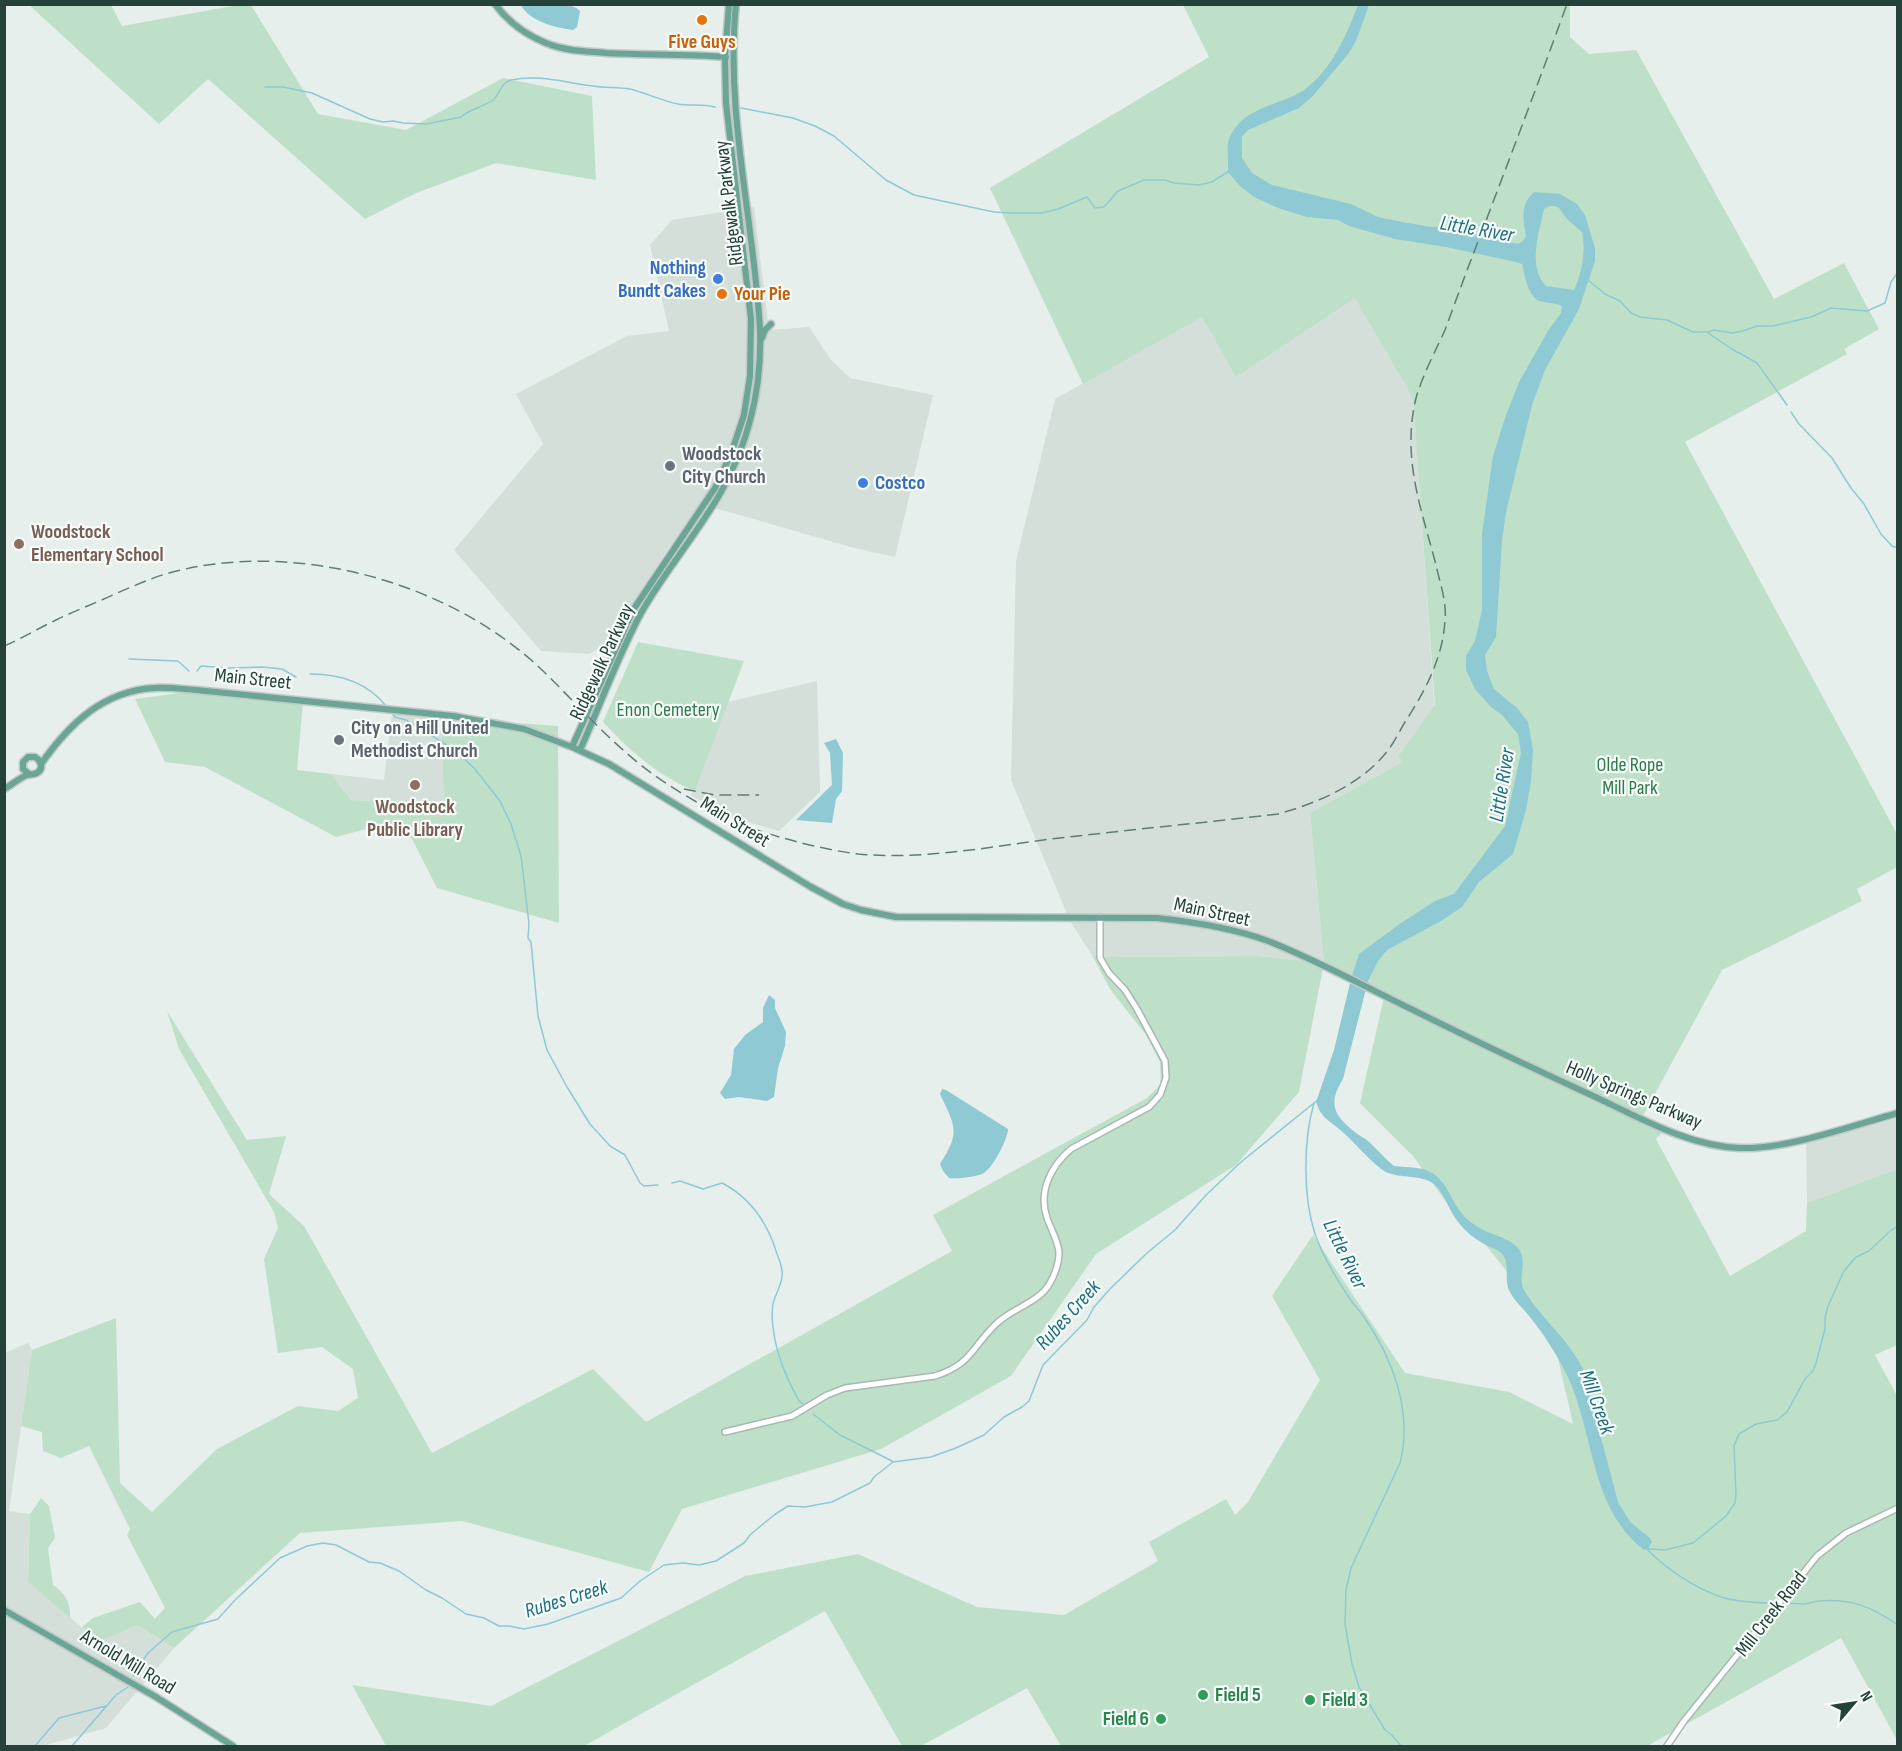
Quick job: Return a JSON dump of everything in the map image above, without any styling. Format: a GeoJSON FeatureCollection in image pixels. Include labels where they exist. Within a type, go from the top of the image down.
{"type":"FeatureCollection","features":[{"type":"Feature","properties":{"kind":"main road"},"geometry":{"type":"LineString","coordinates":[[495,4],[511,22],[529,34],[548,44],[570,50],[733,58]]}},
{"type":"Feature","properties":{"kind":"main road","name":"Ridgewalk Parkway"},"geometry":{"type":"LineString","coordinates":[[572,747],[633,610],[715,488],[731,454],[744,416],[750,376],[751,319],[726,103],[725,57],[729,4]]}},
{"type":"Feature","properties":{"kind":"main road","name":"Ridgewalk Parkway"},"geometry":{"type":"LineString","coordinates":[[580,750],[641,615],[710,509],[732,470],[746,435],[755,400],[760,341],[757,297],[736,124],[733,58],[736,4]]}},
{"type":"Feature","properties":{"kind":"main road"},"geometry":{"type":"LineString","coordinates":[[760,341],[771,324]]}},
{"type":"Feature","properties":{"kind":"main road","name":"Main Street"},"geometry":{"type":"LineString","coordinates":[[4,789],[18,776],[26,758],[43,752],[85,714],[108,699],[137,690],[165,687],[480,720],[524,729],[580,750],[629,776],[811,887],[843,904],[861,910],[909,918],[1100,917],[1183,921],[1266,941],[1325,966],[1405,1006]]}},
{"type":"Feature","properties":{"kind":"main road","name":"Main Street"},"geometry":{"type":"LineString","coordinates":[[4,789],[29,774],[38,773],[41,764],[57,741]]}},
{"type":"Feature","properties":{"kind":"main road"},"geometry":{"type":"LineString","coordinates":[[33,756],[41,764]]}},
{"type":"Feature","properties":{"kind":"main road"},"geometry":{"type":"LineString","coordinates":[[23,764],[24,770],[29,774]]}},
{"type":"Feature","properties":{"kind":"main road","name":"Holly Springs Parkway"},"geometry":{"type":"LineString","coordinates":[[1405,1006],[1632,1115],[1686,1137],[1715,1145],[1739,1148],[1766,1147],[1898,1113]]}},
{"type":"Feature","properties":{"kind":"main road","name":"Arnold Mill Road"},"geometry":{"type":"LineString","coordinates":[[4,1610],[156,1697],[232,1746]]}},
{"type":"Feature","properties":{"kind":"street"},"geometry":{"type":"LineString","coordinates":[[725,1432],[792,1416],[827,1395],[845,1388],[935,1376],[948,1372],[967,1359],[997,1322],[1011,1311],[1039,1296],[1050,1284],[1059,1252],[1046,1215],[1044,1201],[1045,1185],[1053,1168],[1071,1149],[1149,1107],[1160,1095],[1166,1078],[1165,1061],[1137,1009],[1100,958],[1100,917]]}},
{"type":"Feature","properties":{"kind":"street","name":"Mill Creek Road"},"geometry":{"type":"LineString","coordinates":[[1667,1746],[1684,1721],[1817,1556],[1846,1533],[1898,1508]]}},
{"type":"Feature","properties":{"kind":"shaded area"},"geometry":{"type":"Polygon","coordinates":[[[754,207],[769,330],[809,327],[831,360],[850,378],[933,395],[895,557],[854,548],[701,504],[667,550],[607,644],[589,654],[541,651],[454,550],[543,444],[516,394],[627,336],[669,331],[650,245],[672,220],[754,207]]]}},
{"type":"Feature","properties":{"kind":"shaded area"},"geometry":{"type":"Polygon","coordinates":[[[1248,291],[1365,292],[1412,378],[1437,744],[1310,813],[1324,963],[1259,956],[1093,957],[1070,921],[1011,780],[1016,561],[1055,399],[1248,291]]]}},
{"type":"Feature","properties":{"kind":"shaded area"},"geometry":{"type":"Polygon","coordinates":[[[817,681],[820,792],[779,831],[734,818],[690,795],[695,791],[728,702],[817,681]]]}},
{"type":"Feature","properties":{"kind":"shaded area"},"geometry":{"type":"Polygon","coordinates":[[[392,714],[441,718],[444,804],[351,800],[331,774],[384,780],[392,714]]]}},
{"type":"Feature","properties":{"kind":"shaded area"},"geometry":{"type":"Polygon","coordinates":[[[1897,1116],[1897,1169],[1807,1203],[1806,1141],[1897,1116]]]}},
{"type":"Feature","properties":{"kind":"shaded area"},"geometry":{"type":"Polygon","coordinates":[[[28,1343],[32,1350],[9,1511],[30,1514],[28,1582],[99,1642],[137,1625],[174,1648],[106,1728],[43,1746],[5,1746],[4,1353],[28,1343]]]}},
{"type":"Feature","properties":{"kind":"green space"},"geometry":{"type":"Polygon","coordinates":[[[29,5],[111,5],[122,26],[238,5],[251,5],[318,114],[406,130],[503,78],[592,96],[596,180],[496,163],[414,194],[365,219],[208,79],[159,124],[29,5]]]}},
{"type":"Feature","properties":{"kind":"green space","name":"Olde Rope Mill Park"},"geometry":{"type":"Polygon","coordinates":[[[1183,5],[1570,5],[1570,37],[1589,54],[1636,50],[1774,299],[1844,263],[1879,329],[1844,349],[1847,354],[1685,442],[1897,834],[1897,867],[1857,889],[1862,901],[1722,970],[1643,1116],[1647,1123],[1664,1131],[1656,1139],[1730,1276],[1806,1231],[1807,1203],[1897,1169],[1897,1345],[1875,1355],[1897,1396],[1897,1740],[1841,1638],[1647,1746],[1061,1746],[1027,1688],[921,1746],[902,1746],[825,1611],[584,1746],[386,1746],[352,1685],[491,1706],[745,1576],[858,1554],[977,1607],[1064,1615],[1158,1561],[1149,1542],[1226,1499],[1235,1515],[1248,1502],[1320,1380],[1272,1296],[1313,1235],[1405,1373],[1509,1392],[1573,1424],[1551,1328],[1510,1292],[1512,1278],[1481,1239],[1470,1235],[1413,1156],[1360,1103],[1385,993],[1324,963],[1310,813],[1403,762],[1398,757],[1435,705],[1413,398],[1355,298],[1236,377],[1202,317],[1083,384],[990,188],[1209,57],[1183,5]]]}},
{"type":"Feature","properties":{"kind":"green space","name":"Enon Cemetery"},"geometry":{"type":"Polygon","coordinates":[[[638,642],[744,661],[695,791],[645,762],[603,722],[638,642]]]}},
{"type":"Feature","properties":{"kind":"green space"},"geometry":{"type":"Polygon","coordinates":[[[194,691],[303,702],[297,770],[331,774],[351,800],[444,804],[441,718],[558,726],[559,923],[437,888],[412,839],[385,824],[336,837],[205,767],[165,762],[135,699],[194,691]]]}},
{"type":"Feature","properties":{"kind":"green space"},"geometry":{"type":"Polygon","coordinates":[[[1259,956],[1324,963],[1299,1092],[1236,1165],[1096,1254],[1011,1376],[881,1449],[682,1509],[649,1572],[462,1521],[300,1533],[174,1648],[137,1625],[99,1642],[82,1627],[93,1618],[140,1602],[155,1619],[165,1608],[127,1535],[130,1529],[89,1446],[61,1458],[43,1451],[42,1432],[21,1426],[32,1350],[116,1318],[120,1483],[152,1512],[217,1449],[298,1406],[338,1411],[358,1398],[353,1369],[322,1347],[278,1353],[264,1259],[278,1228],[274,1212],[179,1049],[167,1011],[247,1140],[286,1136],[269,1194],[304,1226],[432,1453],[593,1369],[646,1422],[952,1251],[933,1215],[1147,1098],[1161,1084],[1160,1062],[1146,1035],[1110,989],[1093,957],[1259,956]]]}},
{"type":"Feature","properties":{"kind":"green space"},"geometry":{"type":"Polygon","coordinates":[[[41,1498],[49,1506],[55,1538],[48,1548],[53,1585],[66,1599],[70,1618],[28,1582],[30,1514],[41,1498]]]}},
{"type":"Feature","properties":{"kind":"water"},"geometry":{"type":"Polygon","coordinates":[[[521,5],[569,5],[580,11],[577,27],[573,30],[544,23],[530,15],[521,5]]]}},
{"type":"Feature","properties":{"kind":"water"},"geometry":{"type":"Polygon","coordinates":[[[1358,5],[1369,5],[1356,41],[1349,53],[1312,97],[1299,108],[1248,130],[1242,136],[1242,158],[1252,173],[1272,185],[1351,204],[1378,217],[1431,227],[1451,226],[1518,244],[1526,236],[1524,212],[1526,202],[1534,192],[1560,194],[1577,204],[1585,215],[1595,248],[1595,261],[1579,309],[1545,370],[1532,405],[1506,512],[1496,637],[1485,655],[1487,671],[1494,689],[1518,709],[1528,722],[1533,750],[1526,810],[1513,854],[1479,882],[1462,907],[1387,950],[1378,961],[1368,981],[1343,1079],[1335,1095],[1335,1108],[1348,1126],[1368,1141],[1394,1166],[1422,1169],[1433,1174],[1444,1184],[1468,1220],[1483,1230],[1510,1241],[1518,1248],[1522,1259],[1522,1281],[1525,1292],[1577,1358],[1583,1369],[1618,1502],[1630,1522],[1652,1542],[1648,1549],[1644,1550],[1626,1532],[1612,1512],[1602,1490],[1575,1394],[1549,1343],[1510,1292],[1505,1258],[1464,1229],[1434,1184],[1423,1179],[1392,1174],[1381,1169],[1324,1116],[1316,1102],[1334,1050],[1359,954],[1435,901],[1454,894],[1505,826],[1521,753],[1518,734],[1475,689],[1466,670],[1466,656],[1475,641],[1482,610],[1482,534],[1493,456],[1519,382],[1561,313],[1562,306],[1543,302],[1534,297],[1528,287],[1522,264],[1446,247],[1395,239],[1349,226],[1338,220],[1307,217],[1278,208],[1254,197],[1228,172],[1228,143],[1235,128],[1252,113],[1294,96],[1314,82],[1337,51],[1358,5]],[[1555,206],[1544,209],[1537,239],[1537,269],[1546,286],[1574,290],[1582,262],[1584,247],[1582,232],[1555,206]]]}},
{"type":"Feature","properties":{"kind":"water"},"geometry":{"type":"Polygon","coordinates":[[[836,739],[843,753],[842,791],[836,799],[832,823],[796,820],[832,785],[830,753],[824,743],[836,739]]]}},
{"type":"Feature","properties":{"kind":"water"},"geometry":{"type":"Polygon","coordinates":[[[769,995],[775,1000],[775,1008],[786,1032],[774,1097],[767,1101],[739,1097],[725,1099],[720,1093],[731,1075],[734,1049],[745,1035],[763,1022],[763,1008],[769,995]]]}},
{"type":"Feature","properties":{"kind":"water"},"geometry":{"type":"Polygon","coordinates":[[[942,1089],[1008,1129],[999,1154],[982,1174],[949,1178],[943,1171],[940,1164],[951,1144],[954,1129],[940,1094],[942,1089]]]}},
{"type":"Feature","properties":{"kind":"waterway"},"geometry":{"type":"LineString","coordinates":[[265,87],[283,87],[312,93],[370,119],[403,123],[426,124],[461,117],[493,100],[507,81],[521,78],[542,78],[598,87],[630,89],[678,104],[715,107]]}},
{"type":"Feature","properties":{"kind":"waterway"},"geometry":{"type":"LineString","coordinates":[[741,108],[793,118],[815,126],[834,136],[886,180],[914,195],[994,212],[1042,213],[1087,197],[1095,208],[1104,207],[1118,191],[1144,180],[1165,180],[1199,185],[1212,182],[1229,171]]}},
{"type":"Feature","properties":{"kind":"waterway"},"geometry":{"type":"LineString","coordinates":[[1588,280],[1605,294],[1620,301],[1631,313],[1640,317],[1667,320],[1693,332],[1714,330],[1732,333],[1757,326],[1773,326],[1811,317],[1831,308],[1867,311],[1885,303],[1891,282],[1898,272]]}},
{"type":"Feature","properties":{"kind":"waterway"},"geometry":{"type":"LineString","coordinates":[[1708,333],[1757,363],[1787,405]]}},
{"type":"Feature","properties":{"kind":"waterway"},"geometry":{"type":"LineString","coordinates":[[1791,412],[1799,424],[1832,458],[1864,504],[1881,534],[1892,546],[1898,548]]}},
{"type":"Feature","properties":{"kind":"waterway"},"geometry":{"type":"LineString","coordinates":[[129,659],[178,661],[189,671]]}},
{"type":"Feature","properties":{"kind":"waterway"},"geometry":{"type":"LineString","coordinates":[[197,671],[201,666],[262,667],[282,669],[296,677]]}},
{"type":"Feature","properties":{"kind":"waterway"},"geometry":{"type":"LineString","coordinates":[[310,674],[342,678],[362,685],[386,706]]}},
{"type":"Feature","properties":{"kind":"waterway"},"geometry":{"type":"LineString","coordinates":[[393,714],[455,750],[475,769],[500,801],[511,824],[521,856],[538,1016],[547,1050],[590,1124],[610,1146],[625,1155],[640,1183],[644,1186],[658,1185]]}},
{"type":"Feature","properties":{"kind":"waterway","name":"Rubes Creek"},"geometry":{"type":"LineString","coordinates":[[133,1676],[148,1653],[172,1632],[218,1619],[280,1558],[307,1546],[323,1543],[336,1545],[369,1562],[380,1563],[399,1571],[466,1614],[484,1618],[499,1626],[524,1629],[548,1624],[621,1598],[640,1581],[664,1565],[683,1563],[699,1565],[716,1561],[744,1543],[750,1535],[788,1506],[805,1507],[832,1502],[870,1483],[893,1462],[931,1457],[984,1435],[1004,1417],[1029,1401],[1043,1365],[1087,1320],[1094,1307],[1110,1289],[1175,1230],[1206,1195],[1241,1162],[1319,1099]]}},
{"type":"Feature","properties":{"kind":"waterway","name":"Little River"},"geometry":{"type":"LineString","coordinates":[[1314,1103],[1308,1134],[1306,1169],[1308,1203],[1315,1234],[1335,1276],[1384,1350],[1392,1368],[1402,1405],[1404,1425],[1400,1463],[1351,1568],[1346,1590],[1345,1624],[1352,1664],[1359,1687],[1385,1730],[1401,1746]]}},
{"type":"Feature","properties":{"kind":"waterway"},"geometry":{"type":"LineString","coordinates":[[672,1183],[680,1181],[703,1189],[722,1183],[750,1204],[769,1232],[782,1271],[772,1309],[777,1347],[790,1383],[799,1401],[803,1404]]}},
{"type":"Feature","properties":{"kind":"waterway"},"geometry":{"type":"LineString","coordinates":[[1649,1549],[1665,1550],[1693,1543],[1726,1516],[1735,1503],[1734,1446],[1739,1434],[1756,1424],[1777,1420],[1787,1412],[1805,1379],[1813,1371],[1825,1329],[1828,1306],[1844,1271],[1856,1257],[1869,1251],[1898,1226]]}},
{"type":"Feature","properties":{"kind":"waterway"},"geometry":{"type":"LineString","coordinates":[[813,1414],[840,1435],[892,1461]]}},
{"type":"Feature","properties":{"kind":"waterway","name":"Mill Creek"},"geometry":{"type":"LineString","coordinates":[[1647,1549],[1663,1564],[1701,1589],[1734,1600],[1777,1603]]}},
{"type":"Feature","properties":{"kind":"waterway","name":"Mill Creek"},"geometry":{"type":"LineString","coordinates":[[1782,1603],[1841,1601],[1861,1605],[1898,1625]]}},
{"type":"Feature","properties":{"kind":"waterway"},"geometry":{"type":"LineString","coordinates":[[72,1746],[116,1695],[128,1687]]}},
{"type":"Feature","properties":{"kind":"waterway","name":"Rubes Creek"},"geometry":{"type":"LineString","coordinates":[[35,1746],[59,1718],[106,1706]]}},
{"type":"Feature","properties":{"kind":"railway"},"geometry":{"type":"LineString","coordinates":[[4,646],[69,614],[169,573],[217,564],[267,561],[317,565],[367,575],[416,591],[462,613],[504,639],[542,670],[612,740],[664,782],[709,809],[741,824],[807,844],[858,854],[885,856],[941,853],[1278,814],[1322,799],[1350,784],[1385,754],[1419,698],[1437,661],[1444,634],[1445,605],[1419,500],[1412,461],[1412,420],[1416,398],[1445,330],[1567,4]]}},
{"type":"Feature","properties":{"kind":"railway"},"geometry":{"type":"LineString","coordinates":[[684,789],[715,795],[759,795]]}},
{"type":"Feature","properties":{"kind":"place","name":"Five Guys"},"geometry":{"type":"Point","coordinates":[702,20]}},
{"type":"Feature","properties":{"kind":"place","name":"Nothing Bundt Cakes"},"geometry":{"type":"Point","coordinates":[718,279]}},
{"type":"Feature","properties":{"kind":"place","name":"Your Pie"},"geometry":{"type":"Point","coordinates":[722,294]}},
{"type":"Feature","properties":{"kind":"place","name":"Woodstock City Church"},"geometry":{"type":"Point","coordinates":[670,466]}},
{"type":"Feature","properties":{"kind":"place","name":"Costco"},"geometry":{"type":"Point","coordinates":[863,483]}},
{"type":"Feature","properties":{"kind":"place","name":"Woodstock Elementary School"},"geometry":{"type":"Point","coordinates":[19,544]}},
{"type":"Feature","properties":{"kind":"place","name":"City on a Hill United Methodist Church"},"geometry":{"type":"Point","coordinates":[339,740]}},
{"type":"Feature","properties":{"kind":"place","name":"Woodstock Public Library"},"geometry":{"type":"Point","coordinates":[415,785]}},
{"type":"Feature","properties":{"kind":"place","name":"Field 5"},"geometry":{"type":"Point","coordinates":[1203,1695]}},
{"type":"Feature","properties":{"kind":"place","name":"Field 3"},"geometry":{"type":"Point","coordinates":[1310,1700]}},
{"type":"Feature","properties":{"kind":"place","name":"Field 6"},"geometry":{"type":"Point","coordinates":[1161,1719]}}]}
